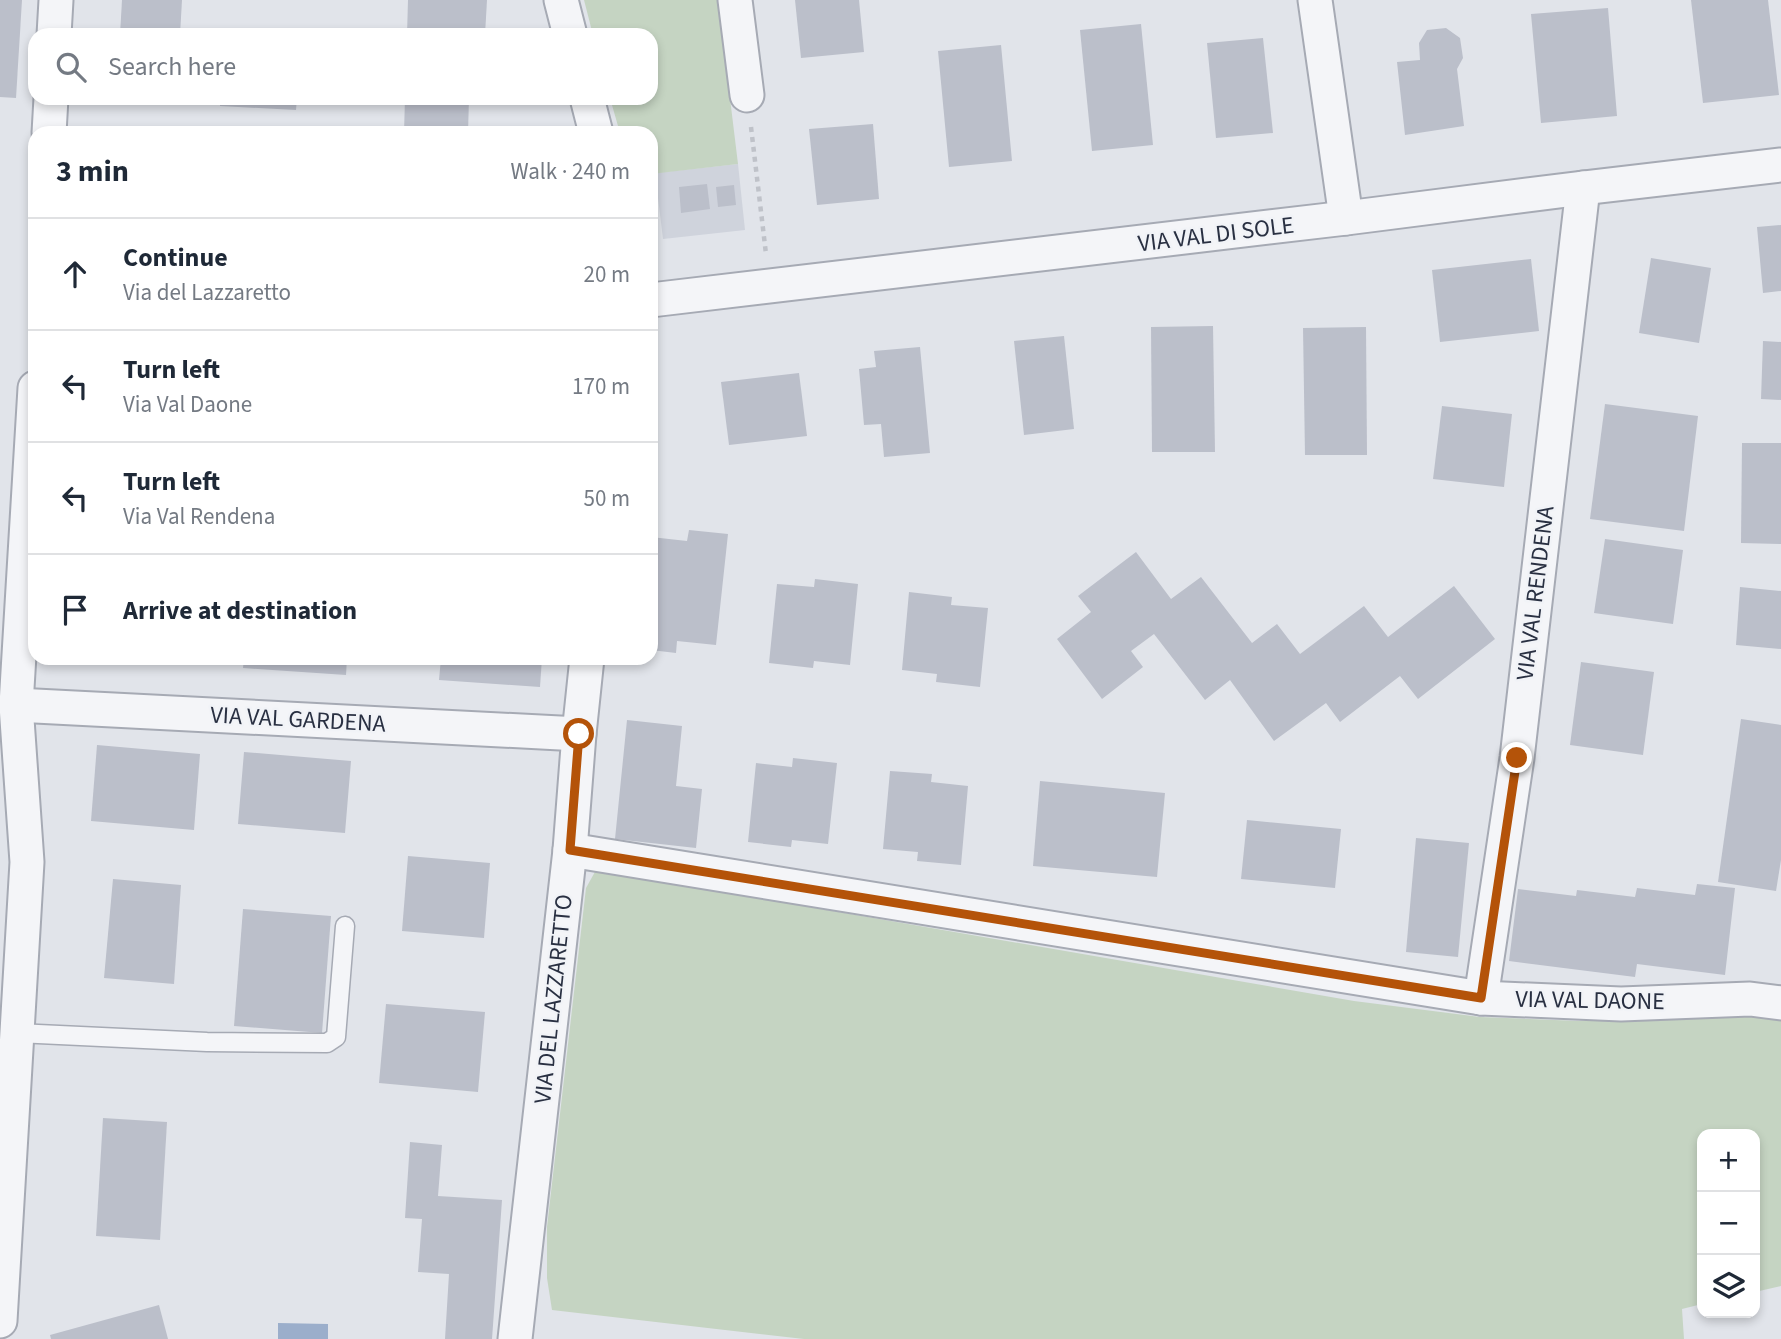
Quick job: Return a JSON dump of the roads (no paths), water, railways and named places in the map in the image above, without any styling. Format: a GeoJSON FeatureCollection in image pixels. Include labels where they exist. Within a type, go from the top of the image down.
{"type":"FeatureCollection","features":[{"type":"Feature","properties":{"kind":"street"},"geometry":{"type":"LineString","coordinates":[[54,28],[56,0]]}},
{"type":"Feature","properties":{"kind":"street"},"geometry":{"type":"LineString","coordinates":[[561,0],[568,28]]}},
{"type":"Feature","properties":{"kind":"street"},"geometry":{"type":"LineString","coordinates":[[735,0],[747,95]]}},
{"type":"Feature","properties":{"kind":"street"},"geometry":{"type":"LineString","coordinates":[[1315,0],[1346,218]]}},
{"type":"Feature","properties":{"kind":"street"},"geometry":{"type":"LineString","coordinates":[[49,126],[51,105]]}},
{"type":"Feature","properties":{"kind":"street"},"geometry":{"type":"LineString","coordinates":[[588,105],[594,126]]}},
{"type":"Feature","properties":{"kind":"street","name":"VIA VAL DI SOLE"},"geometry":{"type":"LineString","coordinates":[[658,299],[1781,165]]}},
{"type":"Feature","properties":{"kind":"street","name":"VIA VAL RENDENA"},"geometry":{"type":"LineString","coordinates":[[1481,998],[1517,758],[1583,188]]}},
{"type":"Feature","properties":{"kind":"street"},"geometry":{"type":"LineString","coordinates":[[0,1321],[17,1033],[14,862],[16,705],[28,505]]}},
{"type":"Feature","properties":{"kind":"street","name":"VIA DEL LAZZARETTO"},"geometry":{"type":"LineString","coordinates":[[515,1339],[570,850],[586,665]]}},
{"type":"Feature","properties":{"kind":"street","name":"VIA VAL GARDENA"},"geometry":{"type":"LineString","coordinates":[[16,705],[579,734]]}},
{"type":"Feature","properties":{"kind":"street","name":"VIA VAL DAONE"},"geometry":{"type":"LineString","coordinates":[[570,850],[1481,998],[1621,1004],[1750,999],[1781,1003]]}},
{"type":"Feature","properties":{"kind":"lane"},"geometry":{"type":"LineString","coordinates":[[17,1033],[207,1042],[327,1043],[336,1037],[345,926]]}},
{"type":"Feature","properties":{"kind":"water"},"geometry":{"type":"Polygon","coordinates":[[[278,1323],[328,1324],[328,1339],[278,1339],[278,1323]]]}}]}
